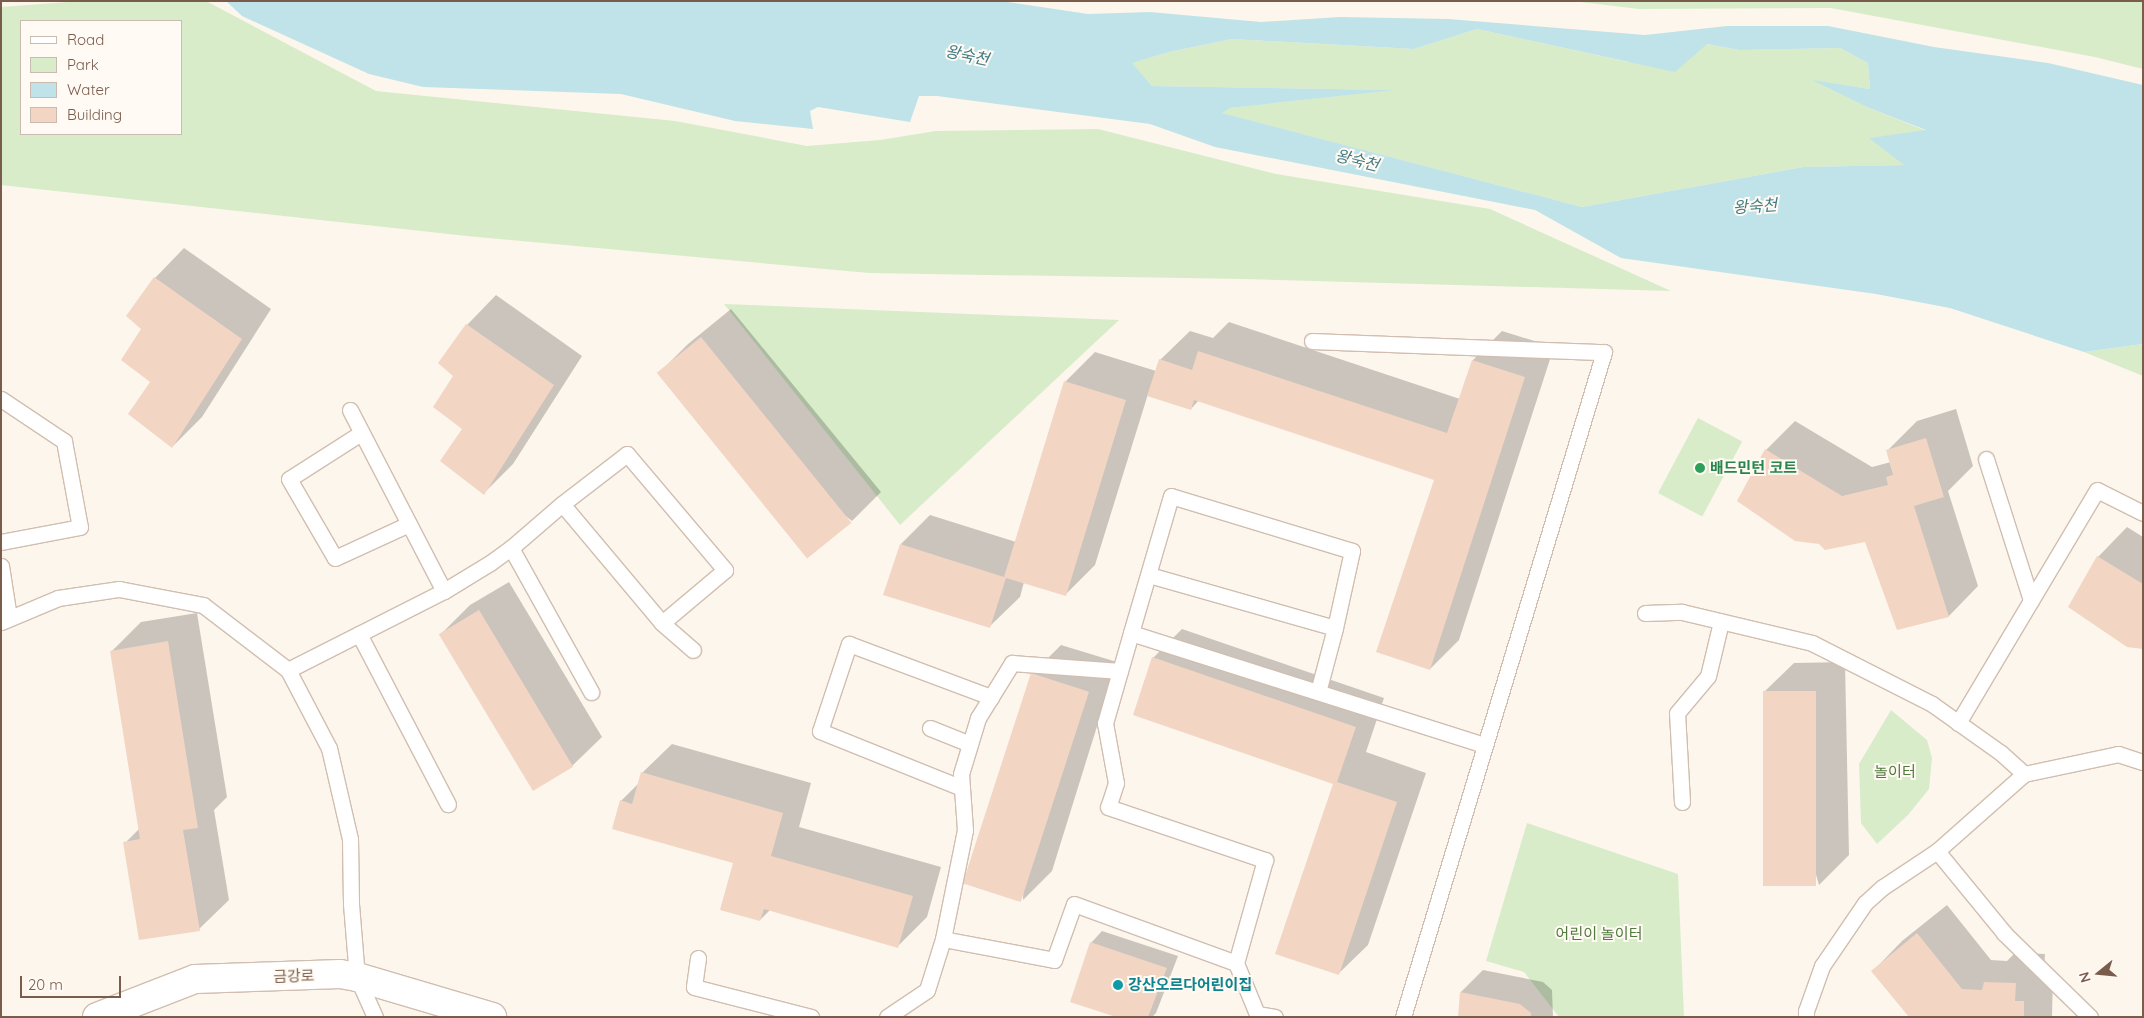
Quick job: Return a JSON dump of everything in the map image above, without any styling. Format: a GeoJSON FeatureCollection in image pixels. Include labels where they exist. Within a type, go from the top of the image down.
{"type":"FeatureCollection","features":[{"type":"Feature","properties":{"kind":"street","name":"금강로"},"geometry":{"type":"LineString","coordinates":[[97,1017],[195,979],[340,974],[357,977],[492,1017]]}},
{"type":"Feature","properties":{"kind":"lane"},"geometry":{"type":"LineString","coordinates":[[1312,341],[1604,352],[1403,1017]]}},
{"type":"Feature","properties":{"kind":"lane"},"geometry":{"type":"LineString","coordinates":[[1,399],[64,441],[80,527],[1,542]]}},
{"type":"Feature","properties":{"kind":"lane"},"geometry":{"type":"LineString","coordinates":[[350,410],[444,591]]}},
{"type":"Feature","properties":{"kind":"lane"},"geometry":{"type":"LineString","coordinates":[[361,433],[289,479],[335,558],[409,524]]}},
{"type":"Feature","properties":{"kind":"lane"},"geometry":{"type":"LineString","coordinates":[[288,670],[444,591],[511,548],[562,504],[627,454],[725,570],[662,623]]}},
{"type":"Feature","properties":{"kind":"lane"},"geometry":{"type":"LineString","coordinates":[[1986,459],[2031,600]]}},
{"type":"Feature","properties":{"kind":"lane"},"geometry":{"type":"LineString","coordinates":[[1958,723],[2097,490],[2143,513]]}},
{"type":"Feature","properties":{"kind":"lane"},"geometry":{"type":"LineString","coordinates":[[1276,1017],[1257,1014],[1236,963],[1265,860],[1108,807],[1116,783],[1105,723],[1171,496],[1352,551],[1336,628],[1318,692]]}},
{"type":"Feature","properties":{"kind":"lane"},"geometry":{"type":"LineString","coordinates":[[562,504],[662,623],[693,650]]}},
{"type":"Feature","properties":{"kind":"lane"},"geometry":{"type":"LineString","coordinates":[[511,548],[591,692]]}},
{"type":"Feature","properties":{"kind":"lane"},"geometry":{"type":"LineString","coordinates":[[1,566],[5,620],[58,598],[119,589],[203,605],[288,670],[332,757],[350,840],[351,904],[357,977],[375,1017]]}},
{"type":"Feature","properties":{"kind":"lane"},"geometry":{"type":"LineString","coordinates":[[1149,575],[1336,628]]}},
{"type":"Feature","properties":{"kind":"lane"},"geometry":{"type":"LineString","coordinates":[[1645,612],[1682,612],[1812,643],[1932,704],[2002,753],[2024,774]]}},
{"type":"Feature","properties":{"kind":"lane"},"geometry":{"type":"LineString","coordinates":[[1682,802],[1677,713],[1708,676],[1721,622]]}},
{"type":"Feature","properties":{"kind":"lane"},"geometry":{"type":"LineString","coordinates":[[1131,633],[1485,745]]}},
{"type":"Feature","properties":{"kind":"lane"},"geometry":{"type":"LineString","coordinates":[[359,634],[448,804]]}},
{"type":"Feature","properties":{"kind":"lane"},"geometry":{"type":"LineString","coordinates":[[962,788],[820,731],[849,644],[991,697]]}},
{"type":"Feature","properties":{"kind":"lane"},"geometry":{"type":"LineString","coordinates":[[887,1017],[927,990],[942,939],[965,830],[961,774],[978,718],[1012,663],[1120,671]]}},
{"type":"Feature","properties":{"kind":"lane"},"geometry":{"type":"LineString","coordinates":[[930,728],[970,744]]}},
{"type":"Feature","properties":{"kind":"lane"},"geometry":{"type":"LineString","coordinates":[[1806,1017],[1806,1011],[1822,966],[1865,903],[1883,886],[1936,851],[2024,774],[2118,754],[2143,762]]}},
{"type":"Feature","properties":{"kind":"lane"},"geometry":{"type":"LineString","coordinates":[[1936,851],[2004,933],[2090,1017]]}},
{"type":"Feature","properties":{"kind":"lane"},"geometry":{"type":"LineString","coordinates":[[942,939],[1054,960],[1074,904],[1236,963]]}},
{"type":"Feature","properties":{"kind":"lane"},"geometry":{"type":"LineString","coordinates":[[698,958],[694,987],[811,1017]]}},
{"type":"Feature","properties":{"kind":"green space"},"geometry":{"type":"Polygon","coordinates":[[[81,1],[206,1],[376,91],[675,121],[807,146],[880,140],[936,131],[1098,129],[1276,174],[1490,209],[1671,291],[1245,279],[869,273],[467,236],[1,185],[1,7],[81,1]]]}},
{"type":"Feature","properties":{"kind":"green space"},"geometry":{"type":"Polygon","coordinates":[[[1572,1],[2143,1],[2143,69],[2095,57],[1831,8],[1639,9],[1572,1]]]}},
{"type":"Feature","properties":{"kind":"green space"},"geometry":{"type":"Polygon","coordinates":[[[1477,29],[1628,62],[1707,44],[1739,50],[1840,48],[1868,63],[1870,89],[1815,81],[1869,108],[1927,131],[1870,138],[1905,165],[1803,167],[1582,207],[1221,113],[1230,108],[1388,90],[1152,86],[1131,63],[1169,52],[1232,39],[1414,49],[1477,29]]]}},
{"type":"Feature","properties":{"kind":"green space"},"geometry":{"type":"Polygon","coordinates":[[[724,304],[1119,320],[900,525],[724,304]]]}},
{"type":"Feature","properties":{"kind":"green space"},"geometry":{"type":"Polygon","coordinates":[[[2143,344],[2143,376],[2084,352],[2143,344]]]}},
{"type":"Feature","properties":{"kind":"green space","name":"배드민턴 코트"},"geometry":{"type":"Polygon","coordinates":[[[1698,418],[1742,441],[1702,517],[1658,493],[1698,418]]]}},
{"type":"Feature","properties":{"kind":"green space","name":"놀이터"},"geometry":{"type":"Polygon","coordinates":[[[1891,710],[1927,740],[1932,758],[1929,789],[1908,815],[1877,844],[1861,823],[1859,764],[1891,710]]]}},
{"type":"Feature","properties":{"kind":"green space","name":"어린이 놀이터"},"geometry":{"type":"Polygon","coordinates":[[[1527,823],[1678,874],[1684,1017],[1559,1017],[1524,972],[1486,961],[1527,823]]]}},
{"type":"Feature","properties":{"kind":"water","name":"왕숙천"},"geometry":{"type":"Polygon","coordinates":[[[226,1],[1001,1],[1088,14],[1150,12],[1261,22],[1340,17],[1448,19],[1645,35],[1727,26],[1828,26],[1934,47],[2048,63],[2143,85],[2143,344],[2084,352],[1950,308],[1876,294],[1621,258],[1535,210],[1215,147],[1150,124],[937,96],[919,96],[910,122],[818,107],[810,111],[813,129],[735,121],[621,94],[423,87],[369,74],[242,16],[226,1]],[[1477,29],[1414,49],[1232,39],[1169,52],[1132,63],[1152,86],[1394,90],[1230,108],[1222,113],[1582,207],[1803,167],[1904,165],[1869,138],[1926,130],[1869,108],[1812,80],[1870,89],[1868,63],[1840,48],[1739,50],[1707,44],[1675,72],[1477,29]]]}},
{"type":"Feature","properties":{"kind":"building"},"geometry":{"type":"Polygon","coordinates":[[[154,277],[242,339],[172,448],[128,414],[150,382],[121,360],[141,329],[126,316],[154,277]]]}},
{"type":"Feature","properties":{"kind":"building"},"geometry":{"type":"Polygon","coordinates":[[[466,324],[554,385],[484,495],[440,461],[462,429],[433,407],[453,376],[438,363],[466,324]]]}},
{"type":"Feature","properties":{"kind":"building"},"geometry":{"type":"Polygon","coordinates":[[[701,337],[851,523],[807,559],[657,373],[701,337]]]}},
{"type":"Feature","properties":{"kind":"building"},"geometry":{"type":"Polygon","coordinates":[[[1198,351],[1447,433],[1472,360],[1525,377],[1430,670],[1376,652],[1434,480],[1194,400],[1191,410],[1147,396],[1159,359],[1192,370],[1198,351]]]}},
{"type":"Feature","properties":{"kind":"building"},"geometry":{"type":"Polygon","coordinates":[[[1064,381],[1126,400],[1066,596],[1006,578],[990,628],[883,595],[900,544],[1004,577],[1064,381]]]}},
{"type":"Feature","properties":{"kind":"building"},"geometry":{"type":"Polygon","coordinates":[[[1926,438],[1944,497],[1914,506],[1949,617],[1897,630],[1865,542],[1825,550],[1819,544],[1795,541],[1737,501],[1765,449],[1842,496],[1888,485],[1886,477],[1893,475],[1886,450],[1926,438]]]}},
{"type":"Feature","properties":{"kind":"building"},"geometry":{"type":"Polygon","coordinates":[[[2097,556],[2143,584],[2143,649],[2127,647],[2068,607],[2097,556]]]}},
{"type":"Feature","properties":{"kind":"building"},"geometry":{"type":"Polygon","coordinates":[[[479,610],[573,767],[533,791],[439,634],[479,610]]]}},
{"type":"Feature","properties":{"kind":"building"},"geometry":{"type":"Polygon","coordinates":[[[168,641],[198,828],[183,830],[200,931],[139,940],[123,842],[140,839],[110,651],[168,641]]]}},
{"type":"Feature","properties":{"kind":"building"},"geometry":{"type":"Polygon","coordinates":[[[1152,657],[1356,727],[1337,782],[1397,802],[1339,975],[1275,954],[1333,784],[1133,715],[1152,657]]]}},
{"type":"Feature","properties":{"kind":"building"},"geometry":{"type":"Polygon","coordinates":[[[1031,673],[1089,692],[1021,902],[963,883],[1031,673]]]}},
{"type":"Feature","properties":{"kind":"building"},"geometry":{"type":"Polygon","coordinates":[[[1763,691],[1816,691],[1816,886],[1763,886],[1763,691]]]}},
{"type":"Feature","properties":{"kind":"building"},"geometry":{"type":"Polygon","coordinates":[[[641,772],[783,813],[771,856],[913,896],[898,948],[764,909],[760,921],[720,910],[733,863],[612,829],[620,800],[632,804],[641,772]]]}},
{"type":"Feature","properties":{"kind":"building"},"geometry":{"type":"Polygon","coordinates":[[[1917,933],[1962,989],[1982,990],[1984,982],[2016,983],[2015,1001],[2024,1001],[2024,1017],[1909,1017],[1871,971],[1917,933]]]}},
{"type":"Feature","properties":{"kind":"building","name":"강산오르다어린이집"},"geometry":{"type":"Polygon","coordinates":[[[1090,942],[1167,968],[1148,1017],[1116,1017],[1070,1002],[1090,942]]]}},
{"type":"Feature","properties":{"kind":"building"},"geometry":{"type":"Polygon","coordinates":[[[1460,992],[1520,1004],[1531,1013],[1531,1017],[1458,1017],[1460,992]]]}},
{"type":"Feature","properties":{"kind":"place","name":"배드민턴 코트"},"geometry":{"type":"Point","coordinates":[1700,468]}},
{"type":"Feature","properties":{"kind":"place","name":"강산오르다어린이집"},"geometry":{"type":"Point","coordinates":[1118,985]}}]}
